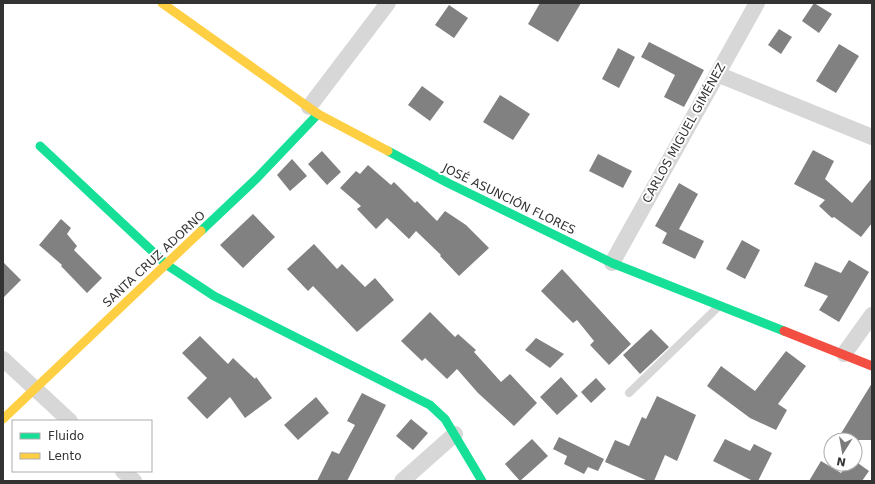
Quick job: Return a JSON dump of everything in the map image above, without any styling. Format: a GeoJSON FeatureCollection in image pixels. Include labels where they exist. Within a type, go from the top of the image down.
{"type":"FeatureCollection","features":[{"type":"Feature","properties":{"kind":"street","name":"JOSÉ ASUNCIÓN FLORES"},"geometry":{"type":"LineString","coordinates":[[162,3],[313,110],[448,183],[612,263],[872,366]]}},
{"type":"Feature","properties":{"kind":"street"},"geometry":{"type":"LineString","coordinates":[[313,110],[388,3]]}},
{"type":"Feature","properties":{"kind":"street","name":"CARLOS MIGUEL GIMÉNEZ"},"geometry":{"type":"LineString","coordinates":[[612,263],[757,3]]}},
{"type":"Feature","properties":{"kind":"street"},"geometry":{"type":"LineString","coordinates":[[717,74],[872,137]]}},
{"type":"Feature","properties":{"kind":"street","name":"SANTA CRUZ ADORNO"},"geometry":{"type":"LineString","coordinates":[[3,419],[34,388],[167,265],[258,178],[313,110]]}},
{"type":"Feature","properties":{"kind":"street"},"geometry":{"type":"LineString","coordinates":[[40,146],[167,265],[214,296],[430,405],[445,419],[482,481]]}},
{"type":"Feature","properties":{"kind":"street"},"geometry":{"type":"LineString","coordinates":[[844,354],[872,315]]}},
{"type":"Feature","properties":{"kind":"street"},"geometry":{"type":"LineString","coordinates":[[3,359],[69,420]]}},
{"type":"Feature","properties":{"kind":"street"},"geometry":{"type":"LineString","coordinates":[[402,481],[455,434]]}},
{"type":"Feature","properties":{"kind":"street"},"geometry":{"type":"LineString","coordinates":[[124,472],[134,481]]}},
{"type":"Feature","properties":{"kind":"lane"},"geometry":{"type":"LineString","coordinates":[[629,393],[719,306]]}},
{"type":"Feature","properties":{"kind":"building"},"geometry":{"type":"Polygon","coordinates":[[[540,3],[581,3],[558,42],[528,24],[540,3]]]}},
{"type":"Feature","properties":{"kind":"building"},"geometry":{"type":"Polygon","coordinates":[[[814,3],[832,14],[819,33],[802,21],[814,3]]]}},
{"type":"Feature","properties":{"kind":"building"},"geometry":{"type":"Polygon","coordinates":[[[449,5],[468,18],[454,38],[435,25],[449,5]]]}},
{"type":"Feature","properties":{"kind":"building"},"geometry":{"type":"Polygon","coordinates":[[[779,29],[792,37],[781,54],[768,45],[779,29]]]}},
{"type":"Feature","properties":{"kind":"building"},"geometry":{"type":"Polygon","coordinates":[[[649,42],[704,70],[684,107],[664,97],[675,75],[641,57],[649,42]]]}},
{"type":"Feature","properties":{"kind":"building"},"geometry":{"type":"Polygon","coordinates":[[[839,44],[859,56],[836,93],[816,81],[839,44]]]}},
{"type":"Feature","properties":{"kind":"building"},"geometry":{"type":"Polygon","coordinates":[[[618,48],[635,57],[619,88],[602,79],[618,48]]]}},
{"type":"Feature","properties":{"kind":"building"},"geometry":{"type":"Polygon","coordinates":[[[422,86],[444,102],[430,121],[408,105],[422,86]]]}},
{"type":"Feature","properties":{"kind":"building"},"geometry":{"type":"Polygon","coordinates":[[[500,95],[530,114],[513,140],[483,122],[500,95]]]}},
{"type":"Feature","properties":{"kind":"building"},"geometry":{"type":"Polygon","coordinates":[[[813,150],[834,161],[825,179],[852,203],[872,178],[872,223],[861,237],[834,217],[832,218],[819,206],[825,200],[794,184],[813,150]]]}},
{"type":"Feature","properties":{"kind":"building"},"geometry":{"type":"Polygon","coordinates":[[[322,151],[341,172],[327,185],[308,164],[322,151]]]}},
{"type":"Feature","properties":{"kind":"building"},"geometry":{"type":"Polygon","coordinates":[[[598,154],[632,171],[623,188],[589,171],[598,154]]]}},
{"type":"Feature","properties":{"kind":"building"},"geometry":{"type":"Polygon","coordinates":[[[292,159],[307,176],[290,191],[277,175],[292,159]]]}},
{"type":"Feature","properties":{"kind":"building"},"geometry":{"type":"Polygon","coordinates":[[[368,165],[391,185],[394,182],[415,203],[417,201],[437,221],[445,211],[466,225],[489,248],[459,276],[440,256],[441,255],[416,231],[409,239],[387,218],[376,229],[357,209],[361,206],[340,188],[356,171],[360,174],[368,165]]]}},
{"type":"Feature","properties":{"kind":"building"},"geometry":{"type":"Polygon","coordinates":[[[679,183],[698,194],[679,229],[704,241],[695,259],[662,243],[667,233],[655,226],[679,183]]]}},
{"type":"Feature","properties":{"kind":"building"},"geometry":{"type":"Polygon","coordinates":[[[253,214],[275,237],[243,268],[220,245],[253,214]]]}},
{"type":"Feature","properties":{"kind":"building"},"geometry":{"type":"Polygon","coordinates":[[[61,219],[71,228],[67,234],[77,246],[74,250],[102,278],[87,293],[61,266],[62,265],[39,245],[61,219]]]}},
{"type":"Feature","properties":{"kind":"building"},"geometry":{"type":"Polygon","coordinates":[[[742,240],[760,250],[745,279],[726,269],[742,240]]]}},
{"type":"Feature","properties":{"kind":"building"},"geometry":{"type":"Polygon","coordinates":[[[314,244],[337,269],[342,264],[365,287],[375,278],[394,300],[357,332],[313,286],[308,291],[287,269],[314,244]]]}},
{"type":"Feature","properties":{"kind":"building"},"geometry":{"type":"Polygon","coordinates":[[[849,260],[869,272],[839,322],[819,310],[828,296],[804,286],[815,262],[841,273],[849,260]]]}},
{"type":"Feature","properties":{"kind":"building"},"geometry":{"type":"Polygon","coordinates":[[[3,262],[21,280],[3,298],[3,262]]]}},
{"type":"Feature","properties":{"kind":"building"},"geometry":{"type":"Polygon","coordinates":[[[562,269],[631,344],[609,365],[590,345],[594,341],[577,320],[573,323],[541,291],[562,269]]]}},
{"type":"Feature","properties":{"kind":"building"},"geometry":{"type":"Polygon","coordinates":[[[430,312],[455,337],[458,334],[476,350],[474,352],[501,382],[510,374],[537,403],[514,426],[478,393],[457,369],[447,379],[425,358],[422,361],[401,341],[430,312]]]}},
{"type":"Feature","properties":{"kind":"building"},"geometry":{"type":"Polygon","coordinates":[[[651,329],[669,347],[640,374],[623,355],[651,329]]]}},
{"type":"Feature","properties":{"kind":"building"},"geometry":{"type":"Polygon","coordinates":[[[200,336],[228,364],[233,358],[255,379],[256,377],[272,398],[245,418],[230,397],[207,419],[187,398],[207,378],[182,353],[200,336]]]}},
{"type":"Feature","properties":{"kind":"building"},"geometry":{"type":"Polygon","coordinates":[[[536,338],[564,354],[550,368],[525,350],[536,338]]]}},
{"type":"Feature","properties":{"kind":"building"},"geometry":{"type":"Polygon","coordinates":[[[786,351],[806,366],[778,404],[787,410],[776,430],[750,418],[707,386],[721,366],[755,391],[786,351]]]}},
{"type":"Feature","properties":{"kind":"building"},"geometry":{"type":"Polygon","coordinates":[[[561,377],[578,396],[557,415],[540,397],[561,377]]]}},
{"type":"Feature","properties":{"kind":"building"},"geometry":{"type":"Polygon","coordinates":[[[596,378],[606,389],[591,403],[581,392],[596,378]]]}},
{"type":"Feature","properties":{"kind":"building"},"geometry":{"type":"Polygon","coordinates":[[[872,383],[872,440],[863,440],[863,432],[842,432],[872,383]]]}},
{"type":"Feature","properties":{"kind":"building"},"geometry":{"type":"Polygon","coordinates":[[[362,393],[386,405],[347,481],[317,481],[332,451],[339,454],[355,425],[347,421],[362,393]]]}},
{"type":"Feature","properties":{"kind":"building"},"geometry":{"type":"Polygon","coordinates":[[[657,396],[696,415],[677,461],[665,455],[654,481],[648,481],[605,462],[615,440],[629,446],[642,417],[646,419],[657,396]]]}},
{"type":"Feature","properties":{"kind":"building"},"geometry":{"type":"Polygon","coordinates":[[[316,397],[329,413],[298,440],[284,425],[316,397]]]}},
{"type":"Feature","properties":{"kind":"building"},"geometry":{"type":"Polygon","coordinates":[[[411,419],[428,433],[413,450],[396,436],[411,419]]]}},
{"type":"Feature","properties":{"kind":"building"},"geometry":{"type":"Polygon","coordinates":[[[559,437],[604,459],[598,471],[588,467],[584,474],[564,464],[567,456],[553,449],[559,437]]]}},
{"type":"Feature","properties":{"kind":"building"},"geometry":{"type":"Polygon","coordinates":[[[532,439],[548,456],[520,481],[505,464],[532,439]]]}},
{"type":"Feature","properties":{"kind":"building"},"geometry":{"type":"Polygon","coordinates":[[[725,439],[750,451],[754,444],[772,453],[758,481],[753,481],[713,461],[725,439]]]}},
{"type":"Feature","properties":{"kind":"building"},"geometry":{"type":"Polygon","coordinates":[[[821,461],[823,462],[823,472],[863,472],[863,467],[869,471],[862,481],[809,481],[821,461]]]}},
{"type":"Feature","properties":{"kind":"traffic: fast"},"geometry":{"type":"LineString","coordinates":[[201,231],[257,178],[318,114]]}},
{"type":"Feature","properties":{"kind":"traffic: fast"},"geometry":{"type":"LineString","coordinates":[[40,146],[167,265],[214,296],[430,405],[445,419],[482,481]]}},
{"type":"Feature","properties":{"kind":"traffic: fast"},"geometry":{"type":"LineString","coordinates":[[388,151],[448,183],[612,263],[784,331]]}},
{"type":"Feature","properties":{"kind":"traffic: slow"},"geometry":{"type":"LineString","coordinates":[[162,3],[318,114],[388,151]]}},
{"type":"Feature","properties":{"kind":"traffic: slow"},"geometry":{"type":"LineString","coordinates":[[3,419],[201,231]]}},
{"type":"Feature","properties":{"kind":"traffic: jam"},"geometry":{"type":"LineString","coordinates":[[784,331],[872,366]]}}]}
